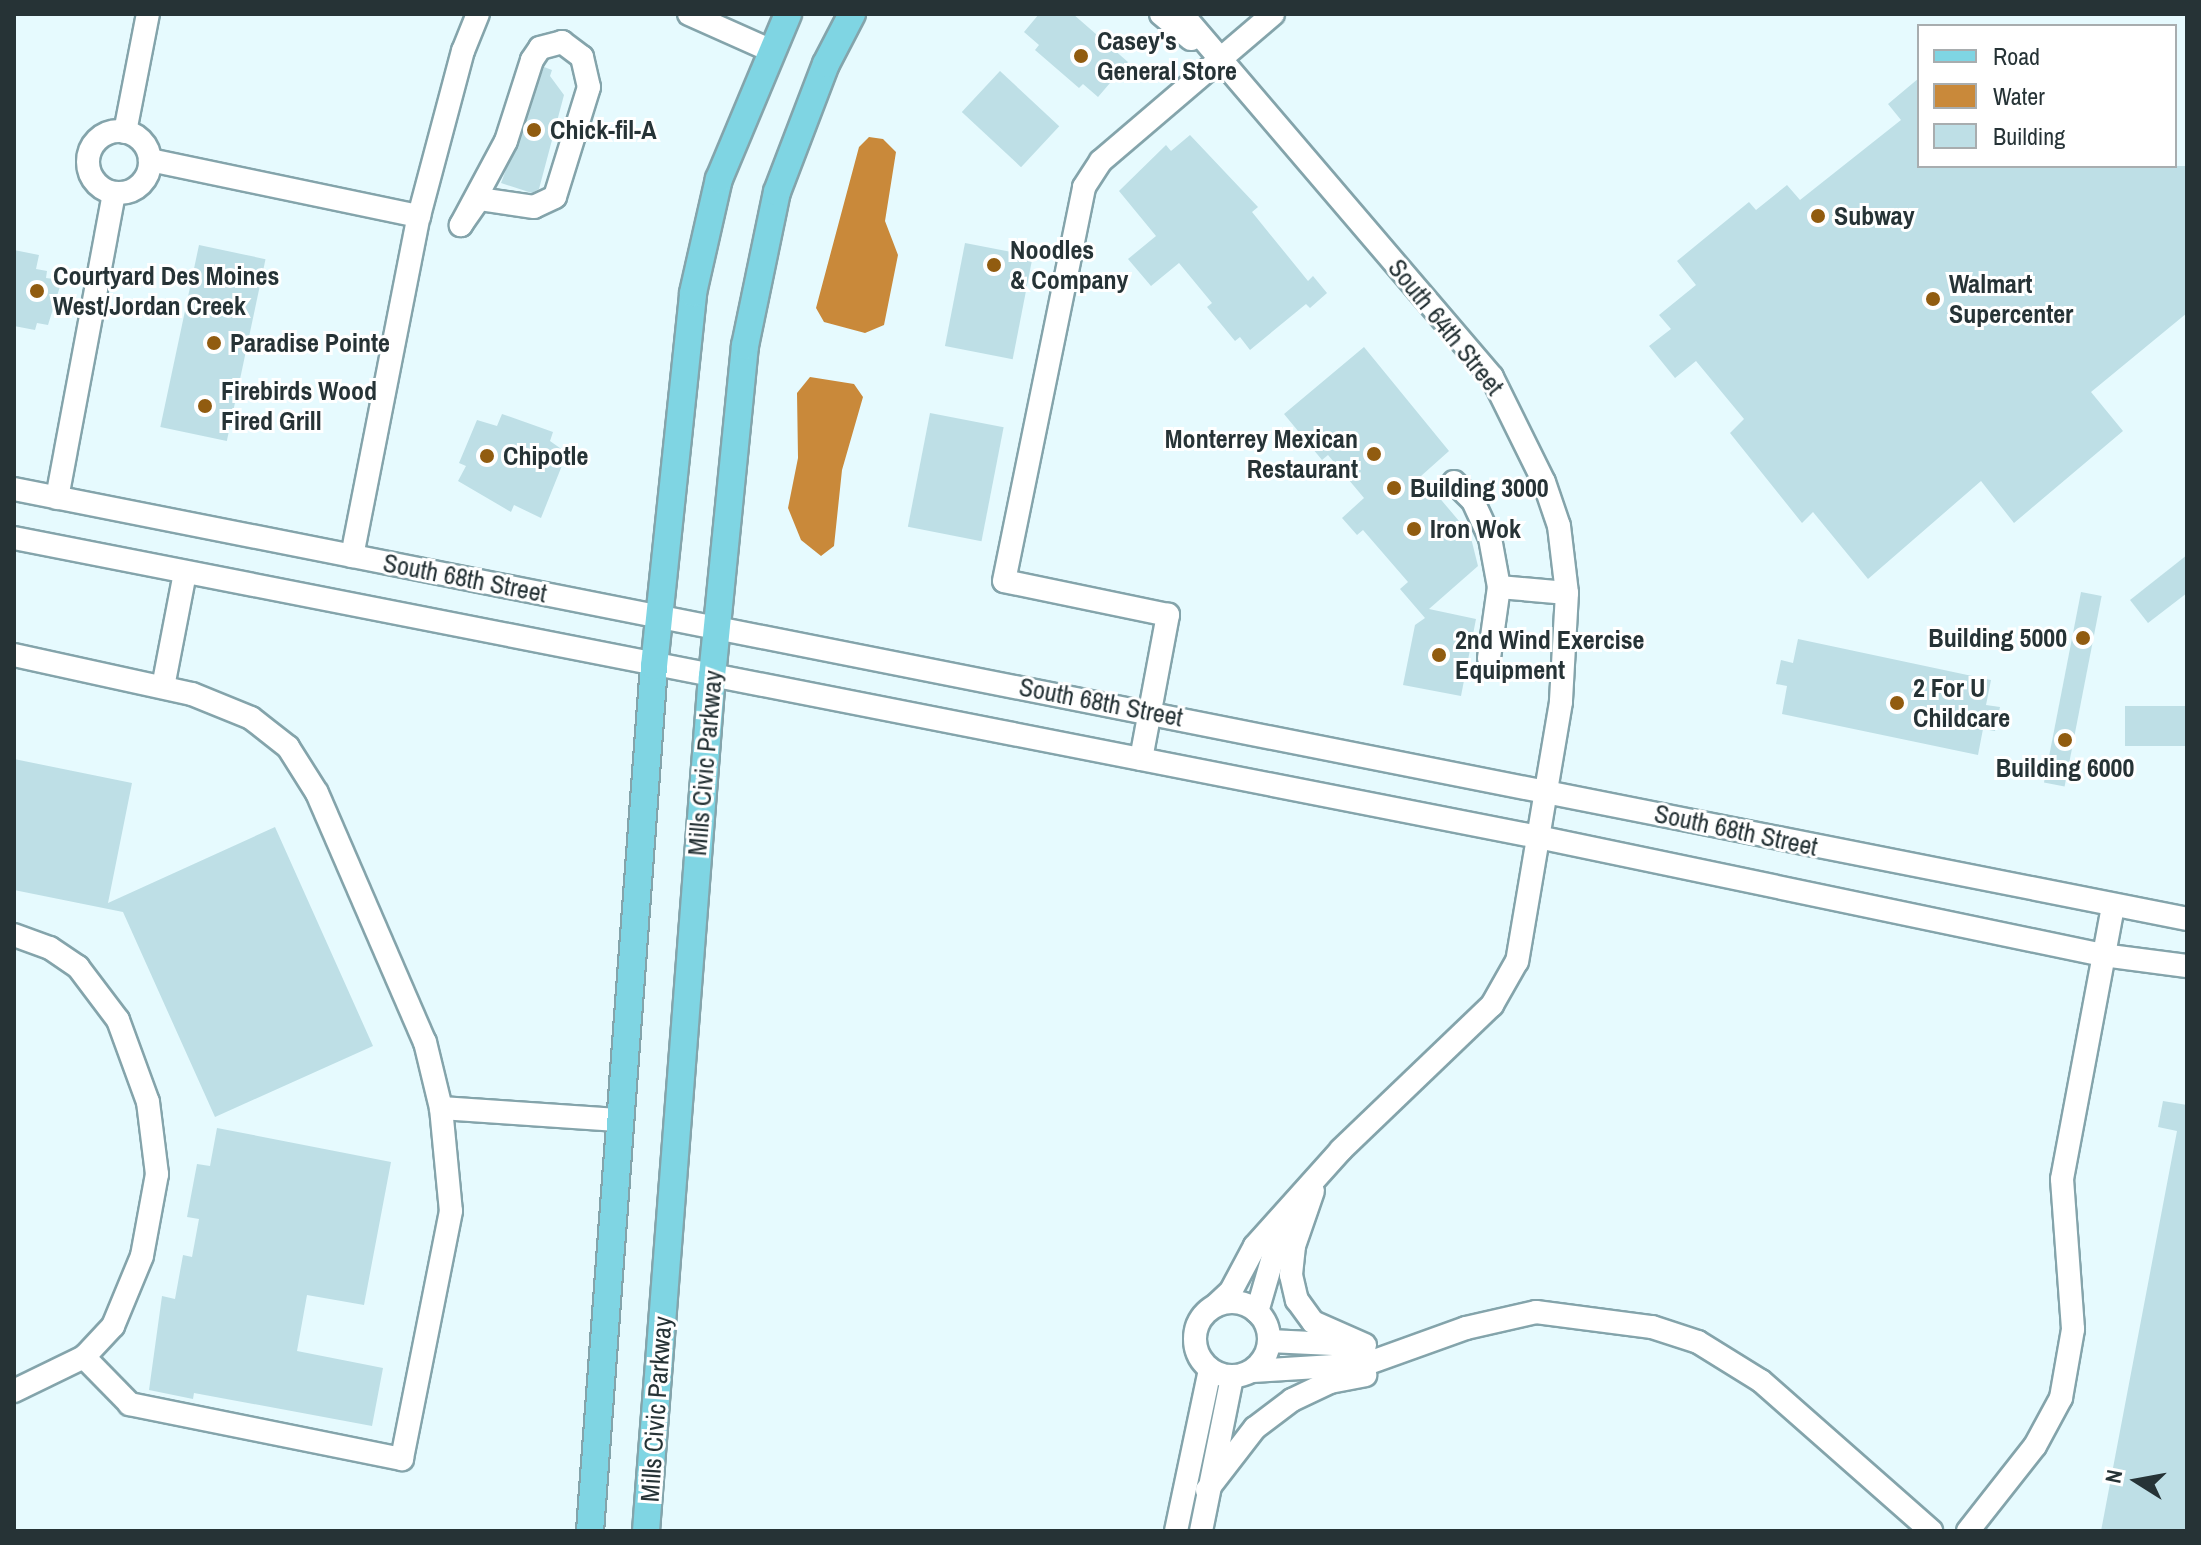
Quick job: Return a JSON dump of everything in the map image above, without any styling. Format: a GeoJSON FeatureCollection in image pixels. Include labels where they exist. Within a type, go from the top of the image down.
{"type":"FeatureCollection","features":[{"type":"Feature","properties":{"kind":"main road"},"geometry":{"type":"LineString","coordinates":[[590,1531],[618,1120],[654,666],[693,293],[719,179],[770,50],[788,14]]}},
{"type":"Feature","properties":{"kind":"main road","name":"Mills Civic Parkway"},"geometry":{"type":"LineString","coordinates":[[646,1531],[712,676],[737,409],[764,237],[800,127],[852,14]]}},
{"type":"Feature","properties":{"kind":"street"},"geometry":{"type":"LineString","coordinates":[[125,132],[148,14]]}},
{"type":"Feature","properties":{"kind":"street"},"geometry":{"type":"LineString","coordinates":[[352,556],[419,216],[463,51],[478,14]]}},
{"type":"Feature","properties":{"kind":"street"},"geometry":{"type":"LineString","coordinates":[[689,14],[770,50]]}},
{"type":"Feature","properties":{"kind":"street","name":"South 64th Street"},"geometry":{"type":"LineString","coordinates":[[1161,14],[1217,60]]}},
{"type":"Feature","properties":{"kind":"street","name":"South 64th Street"},"geometry":{"type":"LineString","coordinates":[[1182,14],[1217,60],[1492,377],[1544,482],[1559,526],[1567,593],[1561,702],[1517,961],[1492,1005],[1320,1176]]}},
{"type":"Feature","properties":{"kind":"street"},"geometry":{"type":"LineString","coordinates":[[1141,759],[1168,615],[1004,581],[1084,187],[1101,161],[1273,14]]}},
{"type":"Feature","properties":{"kind":"street"},"geometry":{"type":"LineString","coordinates":[[550,43],[575,48],[589,87],[555,197],[534,207],[479,199],[461,225],[506,141],[532,60],[550,43]]}},
{"type":"Feature","properties":{"kind":"street"},"geometry":{"type":"LineString","coordinates":[[125,132],[143,142],[150,160],[149,171],[136,189],[114,193],[95,182],[88,162],[97,141],[125,132]]}},
{"type":"Feature","properties":{"kind":"street"},"geometry":{"type":"LineString","coordinates":[[150,160],[419,216]]}},
{"type":"Feature","properties":{"kind":"street"},"geometry":{"type":"LineString","coordinates":[[57,498],[114,193]]}},
{"type":"Feature","properties":{"kind":"street"},"geometry":{"type":"LineString","coordinates":[[1454,482],[1473,501],[1490,538],[1499,587],[1489,658]]}},
{"type":"Feature","properties":{"kind":"street","name":"South 68th Street"},"geometry":{"type":"LineString","coordinates":[[14,489],[717,625],[2187,919]]}},
{"type":"Feature","properties":{"kind":"street","name":"South 68th Street"},"geometry":{"type":"LineString","coordinates":[[14,538],[1538,837],[2103,955],[2187,966]]}},
{"type":"Feature","properties":{"kind":"street"},"geometry":{"type":"LineString","coordinates":[[163,687],[185,573]]}},
{"type":"Feature","properties":{"kind":"street"},"geometry":{"type":"LineString","coordinates":[[1499,587],[1567,593]]}},
{"type":"Feature","properties":{"kind":"street"},"geometry":{"type":"LineString","coordinates":[[14,655],[163,687],[251,718],[288,747],[305,771],[425,1042],[441,1108],[451,1211],[402,1459],[130,1404],[84,1357]]}},
{"type":"Feature","properties":{"kind":"street"},"geometry":{"type":"LineString","coordinates":[[1968,1531],[2035,1446],[2061,1398],[2073,1329],[2062,1179],[2113,906]]}},
{"type":"Feature","properties":{"kind":"street"},"geometry":{"type":"LineString","coordinates":[[14,935],[50,948],[87,975],[124,1030],[150,1113],[157,1174],[142,1256],[113,1326],[84,1357],[14,1391]]}},
{"type":"Feature","properties":{"kind":"street"},"geometry":{"type":"LineString","coordinates":[[441,1108],[618,1120]]}},
{"type":"Feature","properties":{"kind":"street"},"geometry":{"type":"LineString","coordinates":[[1320,1176],[1255,1246],[1231,1291],[1199,1321],[1195,1342],[1232,1373],[1366,1364],[1536,1312],[1608,1318],[1698,1342],[1790,1403],[1931,1531]]}},
{"type":"Feature","properties":{"kind":"street"},"geometry":{"type":"LineString","coordinates":[[1269,1341],[1257,1312],[1273,1257],[1320,1176]]}},
{"type":"Feature","properties":{"kind":"street"},"geometry":{"type":"LineString","coordinates":[[1320,1176],[1303,1213],[1291,1275],[1297,1300],[1313,1322],[1365,1345]]}},
{"type":"Feature","properties":{"kind":"street"},"geometry":{"type":"LineString","coordinates":[[1215,1306],[1237,1302],[1257,1312]]}},
{"type":"Feature","properties":{"kind":"street"},"geometry":{"type":"LineString","coordinates":[[1176,1531],[1232,1373],[1269,1341],[1420,1345]]}},
{"type":"Feature","properties":{"kind":"street"},"geometry":{"type":"LineString","coordinates":[[1207,1490],[1255,1428],[1292,1400],[1330,1382],[1374,1374],[1420,1345]]}},
{"type":"Feature","properties":{"kind":"street"},"geometry":{"type":"LineString","coordinates":[[1201,1531],[1232,1373]]}},
{"type":"Feature","properties":{"kind":"water"},"geometry":{"type":"Polygon","coordinates":[[[869,137],[883,139],[896,152],[885,221],[898,255],[884,325],[865,333],[824,322],[816,308],[859,147],[869,137]]]}},
{"type":"Feature","properties":{"kind":"water"},"geometry":{"type":"Polygon","coordinates":[[[810,377],[854,384],[863,397],[842,470],[834,546],[821,556],[801,540],[788,508],[798,458],[797,393],[810,377]]]}},
{"type":"Feature","properties":{"kind":"building","name":"Casey's General Store"},"geometry":{"type":"Polygon","coordinates":[[[1039,14],[1073,14],[1128,62],[1098,97],[1083,84],[1079,88],[1035,50],[1039,45],[1024,32],[1039,14]]]}},
{"type":"Feature","properties":{"kind":"building","name":"Chick-fil-A"},"geometry":{"type":"Polygon","coordinates":[[[544,67],[552,70],[550,76],[564,95],[539,189],[532,193],[501,183],[544,67]]]}},
{"type":"Feature","properties":{"kind":"building"},"geometry":{"type":"Polygon","coordinates":[[[1000,71],[1059,126],[1021,167],[962,112],[1000,71]]]}},
{"type":"Feature","properties":{"kind":"building","name":"Walmart Supercenter"},"geometry":{"type":"Polygon","coordinates":[[[1917,80],[1917,168],[2187,166],[2187,313],[2091,392],[2123,431],[2014,523],[1981,481],[1868,579],[1813,512],[1802,523],[1730,433],[1744,419],[1696,361],[1675,378],[1649,346],[1671,329],[1659,315],[1696,285],[1677,261],[1749,202],[1756,210],[1787,185],[1800,200],[1901,120],[1888,104],[1917,80]]]}},
{"type":"Feature","properties":{"kind":"building"},"geometry":{"type":"Polygon","coordinates":[[[1190,135],[1258,207],[1252,212],[1308,281],[1313,276],[1327,293],[1310,308],[1306,304],[1250,350],[1240,337],[1235,341],[1207,307],[1212,303],[1179,263],[1151,286],[1128,259],[1156,236],[1119,191],[1166,145],[1171,151],[1190,135]]]}},
{"type":"Feature","properties":{"kind":"building"},"geometry":{"type":"Polygon","coordinates":[[[965,243],[1033,256],[1013,359],[945,346],[965,243]]]}},
{"type":"Feature","properties":{"kind":"building","name":"Paradise Pointe"},"geometry":{"type":"Polygon","coordinates":[[[199,245],[266,259],[227,441],[160,427],[199,245]]]}},
{"type":"Feature","properties":{"kind":"building","name":"Courtyard Des Moines West/Jordan Creek"},"geometry":{"type":"Polygon","coordinates":[[[14,250],[39,255],[36,269],[47,271],[46,278],[62,280],[48,325],[37,323],[35,330],[14,326],[14,250]]]}},
{"type":"Feature","properties":{"kind":"building","name":"Building 3000"},"geometry":{"type":"Polygon","coordinates":[[[1364,347],[1449,451],[1421,476],[1470,534],[1478,566],[1429,609],[1476,619],[1461,696],[1403,685],[1415,625],[1425,618],[1400,589],[1408,582],[1363,530],[1357,535],[1342,518],[1364,498],[1328,455],[1322,460],[1284,414],[1364,347]]]}},
{"type":"Feature","properties":{"kind":"building"},"geometry":{"type":"Polygon","coordinates":[[[930,413],[1004,427],[981,541],[908,527],[930,413]]]}},
{"type":"Feature","properties":{"kind":"building"},"geometry":{"type":"Polygon","coordinates":[[[502,414],[553,432],[550,441],[567,453],[541,518],[514,505],[511,512],[458,481],[466,466],[459,463],[477,420],[497,426],[502,414]]]}},
{"type":"Feature","properties":{"kind":"building"},"geometry":{"type":"Polygon","coordinates":[[[2187,555],[2187,593],[2148,623],[2130,600],[2187,555]]]}},
{"type":"Feature","properties":{"kind":"building"},"geometry":{"type":"Polygon","coordinates":[[[2081,592],[2102,596],[2065,786],[2044,782],[2081,592]]]}},
{"type":"Feature","properties":{"kind":"building"},"geometry":{"type":"Polygon","coordinates":[[[1798,639],[1991,680],[1986,705],[2000,707],[1995,731],[1983,729],[1978,755],[1782,714],[1787,686],[1776,684],[1781,660],[1793,663],[1798,639]]]}},
{"type":"Feature","properties":{"kind":"building"},"geometry":{"type":"Polygon","coordinates":[[[2125,706],[2187,706],[2187,746],[2125,746],[2125,706]]]}},
{"type":"Feature","properties":{"kind":"building"},"geometry":{"type":"Polygon","coordinates":[[[14,759],[132,783],[108,903],[275,827],[373,1046],[215,1117],[123,912],[14,890],[14,759]]]}},
{"type":"Feature","properties":{"kind":"building"},"geometry":{"type":"Polygon","coordinates":[[[2163,1101],[2187,1105],[2187,1531],[2101,1531],[2177,1131],[2158,1127],[2163,1101]]]}},
{"type":"Feature","properties":{"kind":"building"},"geometry":{"type":"Polygon","coordinates":[[[217,1128],[391,1162],[364,1305],[307,1295],[297,1351],[383,1368],[372,1426],[194,1393],[193,1399],[149,1390],[162,1296],[175,1299],[183,1255],[192,1257],[199,1219],[187,1217],[197,1164],[210,1166],[217,1128]]]}},
{"type":"Feature","properties":{"kind":"place","name":"Casey's General Store"},"geometry":{"type":"Point","coordinates":[1081,56]}},
{"type":"Feature","properties":{"kind":"place","name":"Chick-fil-A"},"geometry":{"type":"Point","coordinates":[534,130]}},
{"type":"Feature","properties":{"kind":"place","name":"Subway"},"geometry":{"type":"Point","coordinates":[1818,216]}},
{"type":"Feature","properties":{"kind":"place","name":"Noodles & Company"},"geometry":{"type":"Point","coordinates":[994,265]}},
{"type":"Feature","properties":{"kind":"place","name":"Courtyard Des Moines West/Jordan Creek"},"geometry":{"type":"Point","coordinates":[37,291]}},
{"type":"Feature","properties":{"kind":"place","name":"Walmart Supercenter"},"geometry":{"type":"Point","coordinates":[1933,299]}},
{"type":"Feature","properties":{"kind":"place","name":"Paradise Pointe"},"geometry":{"type":"Point","coordinates":[214,343]}},
{"type":"Feature","properties":{"kind":"place","name":"Firebirds Wood Fired Grill"},"geometry":{"type":"Point","coordinates":[205,406]}},
{"type":"Feature","properties":{"kind":"place","name":"Monterrey Mexican Restaurant"},"geometry":{"type":"Point","coordinates":[1374,454]}},
{"type":"Feature","properties":{"kind":"place","name":"Chipotle"},"geometry":{"type":"Point","coordinates":[487,456]}},
{"type":"Feature","properties":{"kind":"place","name":"Building 3000"},"geometry":{"type":"Point","coordinates":[1394,488]}},
{"type":"Feature","properties":{"kind":"place","name":"Iron Wok"},"geometry":{"type":"Point","coordinates":[1414,529]}},
{"type":"Feature","properties":{"kind":"place","name":"Building 5000"},"geometry":{"type":"Point","coordinates":[2083,638]}},
{"type":"Feature","properties":{"kind":"place","name":"2nd Wind Exercise Equipment"},"geometry":{"type":"Point","coordinates":[1439,655]}},
{"type":"Feature","properties":{"kind":"place","name":"2 For U Childcare"},"geometry":{"type":"Point","coordinates":[1897,703]}},
{"type":"Feature","properties":{"kind":"place","name":"Building 6000"},"geometry":{"type":"Point","coordinates":[2065,740]}}]}
